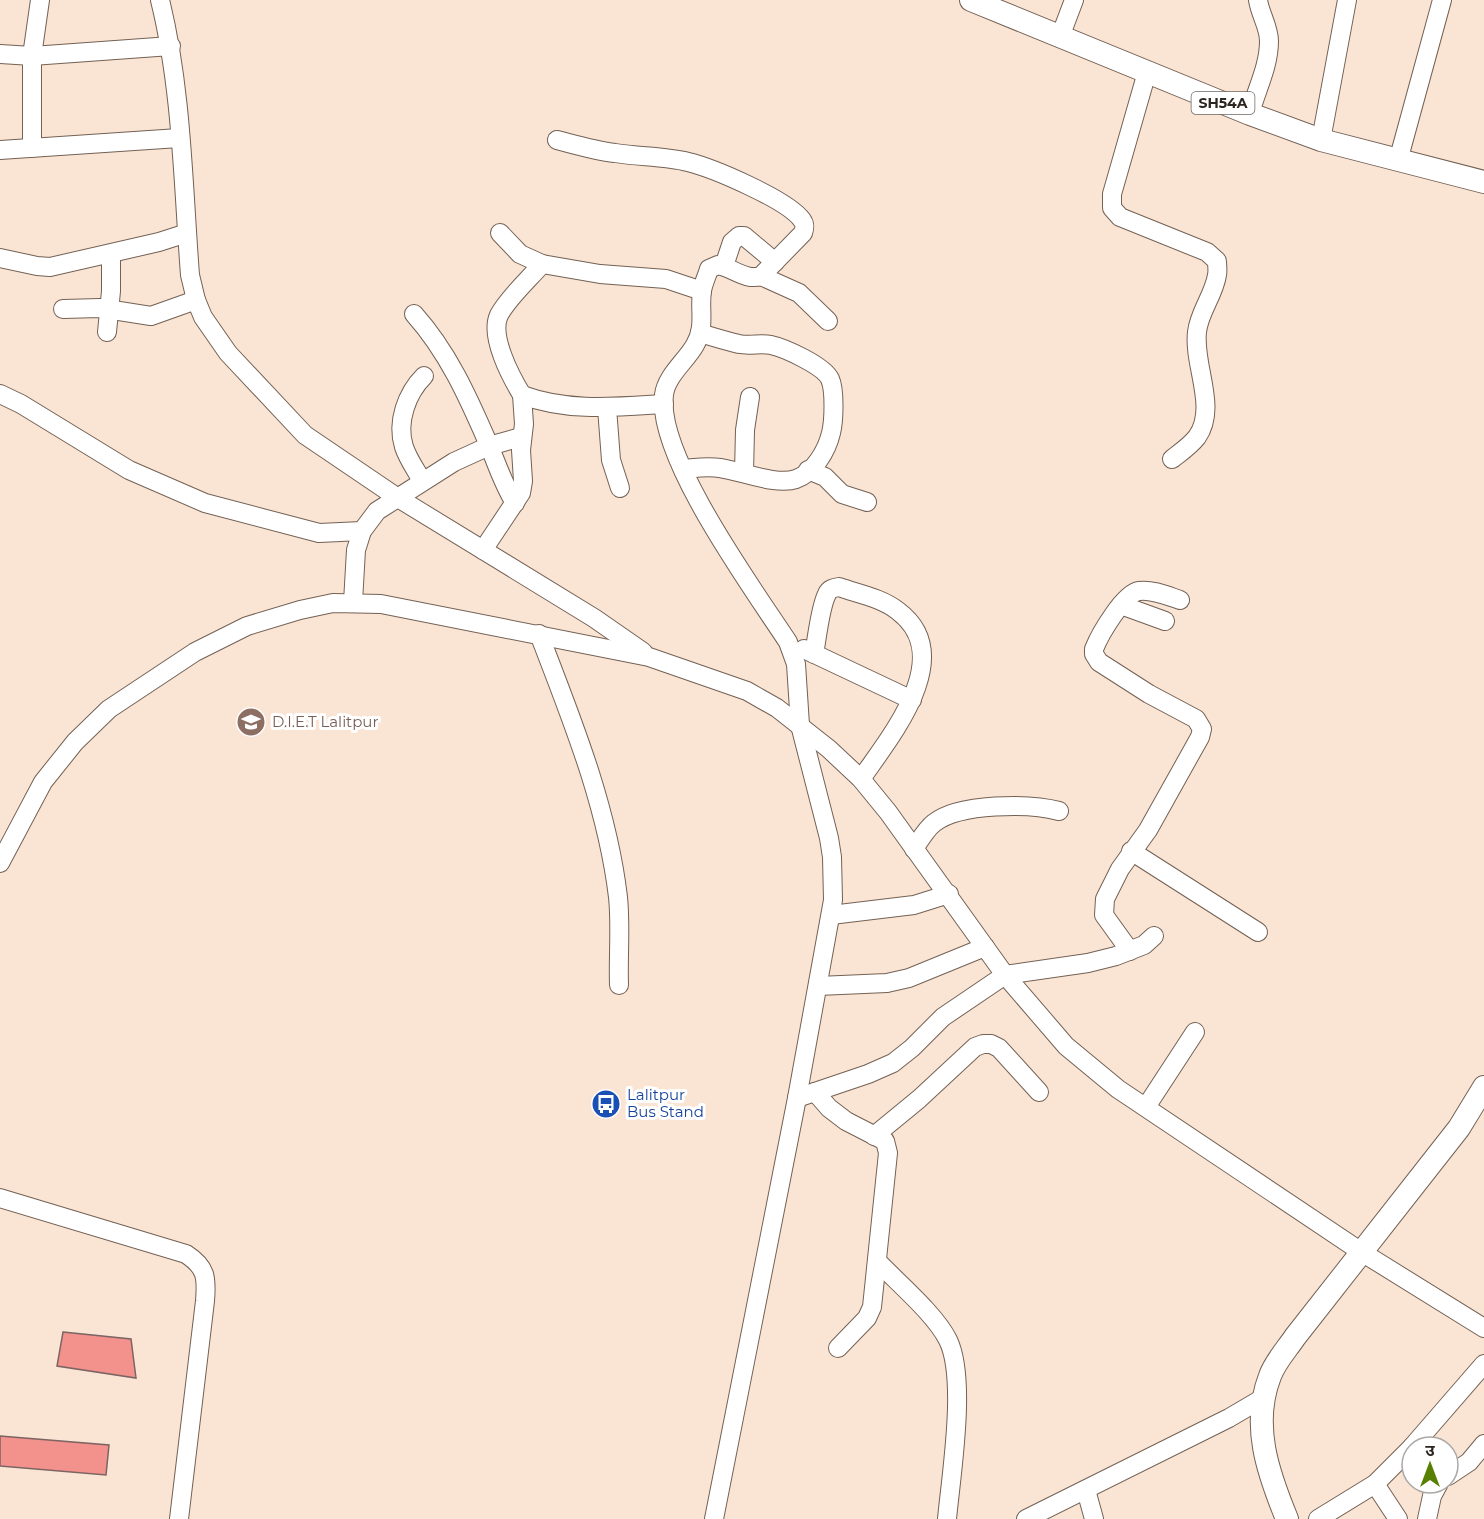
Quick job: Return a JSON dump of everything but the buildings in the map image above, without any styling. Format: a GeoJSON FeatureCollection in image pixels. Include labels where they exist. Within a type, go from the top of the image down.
{"type":"FeatureCollection","features":[{"type":"Feature","properties":{"kind":"main road","name":"SH54A"},"geometry":{"type":"LineString","coordinates":[[971,0],[1003,6],[1060,37],[1250,114],[1321,140],[1484,183]]}},
{"type":"Feature","properties":{"kind":"main road"},"geometry":{"type":"LineString","coordinates":[[1287,1519],[1270,1479],[1261,1432],[1263,1398],[1271,1374],[1295,1337],[1459,1128],[1484,1087]]}},
{"type":"Feature","properties":{"kind":"street"},"geometry":{"type":"LineString","coordinates":[[32,147],[32,56],[40,0]]}},
{"type":"Feature","properties":{"kind":"street"},"geometry":{"type":"LineString","coordinates":[[160,0],[171,46],[190,275],[203,317],[228,353],[305,435],[398,498],[594,618],[649,657]]}},
{"type":"Feature","properties":{"kind":"street"},"geometry":{"type":"LineString","coordinates":[[1060,37],[1074,0]]}},
{"type":"Feature","properties":{"kind":"street"},"geometry":{"type":"LineString","coordinates":[[1250,114],[1255,93],[1267,63],[1269,39],[1258,0]]}},
{"type":"Feature","properties":{"kind":"street"},"geometry":{"type":"LineString","coordinates":[[1321,140],[1347,0]]}},
{"type":"Feature","properties":{"kind":"street"},"geometry":{"type":"LineString","coordinates":[[1398,161],[1442,0]]}},
{"type":"Feature","properties":{"kind":"street"},"geometry":{"type":"LineString","coordinates":[[0,54],[32,56],[171,46]]}},
{"type":"Feature","properties":{"kind":"street"},"geometry":{"type":"LineString","coordinates":[[1147,72],[1112,194],[1112,208],[1120,217],[1207,252],[1217,261],[1217,275],[1199,321],[1197,333],[1196,349],[1205,406],[1203,424],[1197,437],[1172,459]]}},
{"type":"Feature","properties":{"kind":"street"},"geometry":{"type":"LineString","coordinates":[[0,150],[179,138]]}},
{"type":"Feature","properties":{"kind":"street"},"geometry":{"type":"LineString","coordinates":[[557,140],[607,152],[686,161],[703,166],[776,200],[797,214],[805,227],[803,232],[774,262],[754,279],[724,266],[718,265],[709,269],[702,291],[703,317],[700,333],[695,345],[668,383],[664,393],[668,432],[683,469],[731,556],[788,642],[796,664],[800,725],[830,838],[832,857],[831,915],[818,986],[806,1095],[714,1519]]}},
{"type":"Feature","properties":{"kind":"street"},"geometry":{"type":"LineString","coordinates":[[0,258],[50,267],[159,242],[187,232]]}},
{"type":"Feature","properties":{"kind":"street"},"geometry":{"type":"LineString","coordinates":[[500,233],[520,254],[542,264],[600,274],[666,279],[702,291]]}},
{"type":"Feature","properties":{"kind":"street"},"geometry":{"type":"LineString","coordinates":[[724,266],[734,238],[739,236],[744,236],[774,262]]}},
{"type":"Feature","properties":{"kind":"street"},"geometry":{"type":"LineString","coordinates":[[106,332],[110,310],[111,254]]}},
{"type":"Feature","properties":{"kind":"street"},"geometry":{"type":"LineString","coordinates":[[483,550],[515,503],[523,481],[522,395],[502,354],[496,331],[498,316],[542,264]]}},
{"type":"Feature","properties":{"kind":"street"},"geometry":{"type":"LineString","coordinates":[[760,276],[799,293],[828,321]]}},
{"type":"Feature","properties":{"kind":"street"},"geometry":{"type":"LineString","coordinates":[[63,309],[110,310],[151,316],[196,300]]}},
{"type":"Feature","properties":{"kind":"street"},"geometry":{"type":"LineString","coordinates":[[414,314],[452,366],[505,486],[515,503]]}},
{"type":"Feature","properties":{"kind":"street"},"geometry":{"type":"LineString","coordinates":[[683,469],[706,467],[784,481],[795,479],[822,456],[833,428],[832,385],[830,377],[823,370],[773,345],[740,344],[700,333]]}},
{"type":"Feature","properties":{"kind":"street"},"geometry":{"type":"LineString","coordinates":[[422,481],[409,459],[401,433],[408,397],[414,386],[424,376]]}},
{"type":"Feature","properties":{"kind":"street"},"geometry":{"type":"LineString","coordinates":[[0,394],[21,404],[129,470],[205,503],[319,533],[362,531]]}},
{"type":"Feature","properties":{"kind":"street"},"geometry":{"type":"LineString","coordinates":[[522,395],[552,405],[607,408],[664,404]]}},
{"type":"Feature","properties":{"kind":"street"},"geometry":{"type":"LineString","coordinates":[[744,473],[745,430],[750,397]]}},
{"type":"Feature","properties":{"kind":"street"},"geometry":{"type":"LineString","coordinates":[[607,408],[611,460],[620,488]]}},
{"type":"Feature","properties":{"kind":"street"},"geometry":{"type":"LineString","coordinates":[[353,602],[356,550],[362,531],[377,511],[454,462],[489,446],[521,437]]}},
{"type":"Feature","properties":{"kind":"street"},"geometry":{"type":"LineString","coordinates":[[808,470],[825,477],[842,494],[867,502]]}},
{"type":"Feature","properties":{"kind":"street"},"geometry":{"type":"LineString","coordinates":[[814,654],[827,593],[839,587],[877,599],[897,610],[909,621],[918,637],[922,657],[921,671],[912,700],[861,779]]}},
{"type":"Feature","properties":{"kind":"street"},"geometry":{"type":"LineString","coordinates":[[1130,951],[1107,920],[1103,910],[1106,899],[1120,869],[1148,830],[1200,737],[1202,729],[1196,720],[1149,694],[1096,658],[1094,654],[1096,643],[1121,605],[1126,598],[1137,591],[1152,592],[1180,600]]}},
{"type":"Feature","properties":{"kind":"street"},"geometry":{"type":"LineString","coordinates":[[0,863],[43,782],[75,742],[110,709],[195,652],[247,626],[333,603],[381,604],[649,657],[747,691],[777,708],[829,749],[861,779],[888,812],[1005,975],[1066,1046],[1118,1089],[1363,1253],[1484,1328]]}},
{"type":"Feature","properties":{"kind":"street"},"geometry":{"type":"LineString","coordinates":[[1121,605],[1165,621]]}},
{"type":"Feature","properties":{"kind":"street"},"geometry":{"type":"LineString","coordinates":[[539,634],[585,752],[601,811],[618,899],[619,985]]}},
{"type":"Feature","properties":{"kind":"street"},"geometry":{"type":"LineString","coordinates":[[788,642],[912,700]]}},
{"type":"Feature","properties":{"kind":"street"},"geometry":{"type":"LineString","coordinates":[[914,849],[933,824],[960,811],[1018,805],[1059,811]]}},
{"type":"Feature","properties":{"kind":"street"},"geometry":{"type":"LineString","coordinates":[[1131,851],[1258,932]]}},
{"type":"Feature","properties":{"kind":"street"},"geometry":{"type":"LineString","coordinates":[[831,915],[914,905],[949,894]]}},
{"type":"Feature","properties":{"kind":"street"},"geometry":{"type":"LineString","coordinates":[[806,1095],[893,1063],[912,1048],[943,1017],[1005,975],[1088,963],[1130,951],[1143,945],[1154,936]]}},
{"type":"Feature","properties":{"kind":"street"},"geometry":{"type":"LineString","coordinates":[[818,986],[887,983],[943,965],[985,947]]}},
{"type":"Feature","properties":{"kind":"street"},"geometry":{"type":"LineString","coordinates":[[1146,1107],[1195,1032]]}},
{"type":"Feature","properties":{"kind":"street"},"geometry":{"type":"LineString","coordinates":[[874,1136],[919,1099],[965,1054],[983,1044],[991,1044],[999,1048],[1039,1092]]}},
{"type":"Feature","properties":{"kind":"street"},"geometry":{"type":"LineString","coordinates":[[806,1095],[846,1121],[885,1141],[888,1153],[872,1307],[867,1318],[838,1348]]}},
{"type":"Feature","properties":{"kind":"street"},"geometry":{"type":"LineString","coordinates":[[0,1198],[186,1254],[198,1262],[204,1272],[205,1301],[179,1519]]}},
{"type":"Feature","properties":{"kind":"street"},"geometry":{"type":"LineString","coordinates":[[877,1261],[933,1319],[948,1341],[954,1359],[957,1382],[956,1428],[947,1519]]}},
{"type":"Feature","properties":{"kind":"street"},"geometry":{"type":"LineString","coordinates":[[1422,1435],[1484,1364]]}},
{"type":"Feature","properties":{"kind":"street"},"geometry":{"type":"LineString","coordinates":[[1026,1519],[1229,1418],[1263,1398]]}},
{"type":"Feature","properties":{"kind":"street"},"geometry":{"type":"LineString","coordinates":[[1460,1468],[1469,1462],[1484,1444]]}},
{"type":"Feature","properties":{"kind":"street"},"geometry":{"type":"LineString","coordinates":[[1318,1519],[1375,1484],[1400,1459]]}},
{"type":"Feature","properties":{"kind":"street"},"geometry":{"type":"LineString","coordinates":[[1375,1484],[1398,1519]]}},
{"type":"Feature","properties":{"kind":"street"},"geometry":{"type":"LineString","coordinates":[[1086,1490],[1094,1519]]}},
{"type":"Feature","properties":{"kind":"street"},"geometry":{"type":"LineString","coordinates":[[1426,1519],[1433,1495]]}},
{"type":"Feature","properties":{"kind":"place","name":"D.I.E.T Lalitpur"},"geometry":{"type":"Point","coordinates":[251,722]}},
{"type":"Feature","properties":{"kind":"place","name":"Lalitpur Bus Stand"},"geometry":{"type":"Point","coordinates":[606,1104]}}]}
